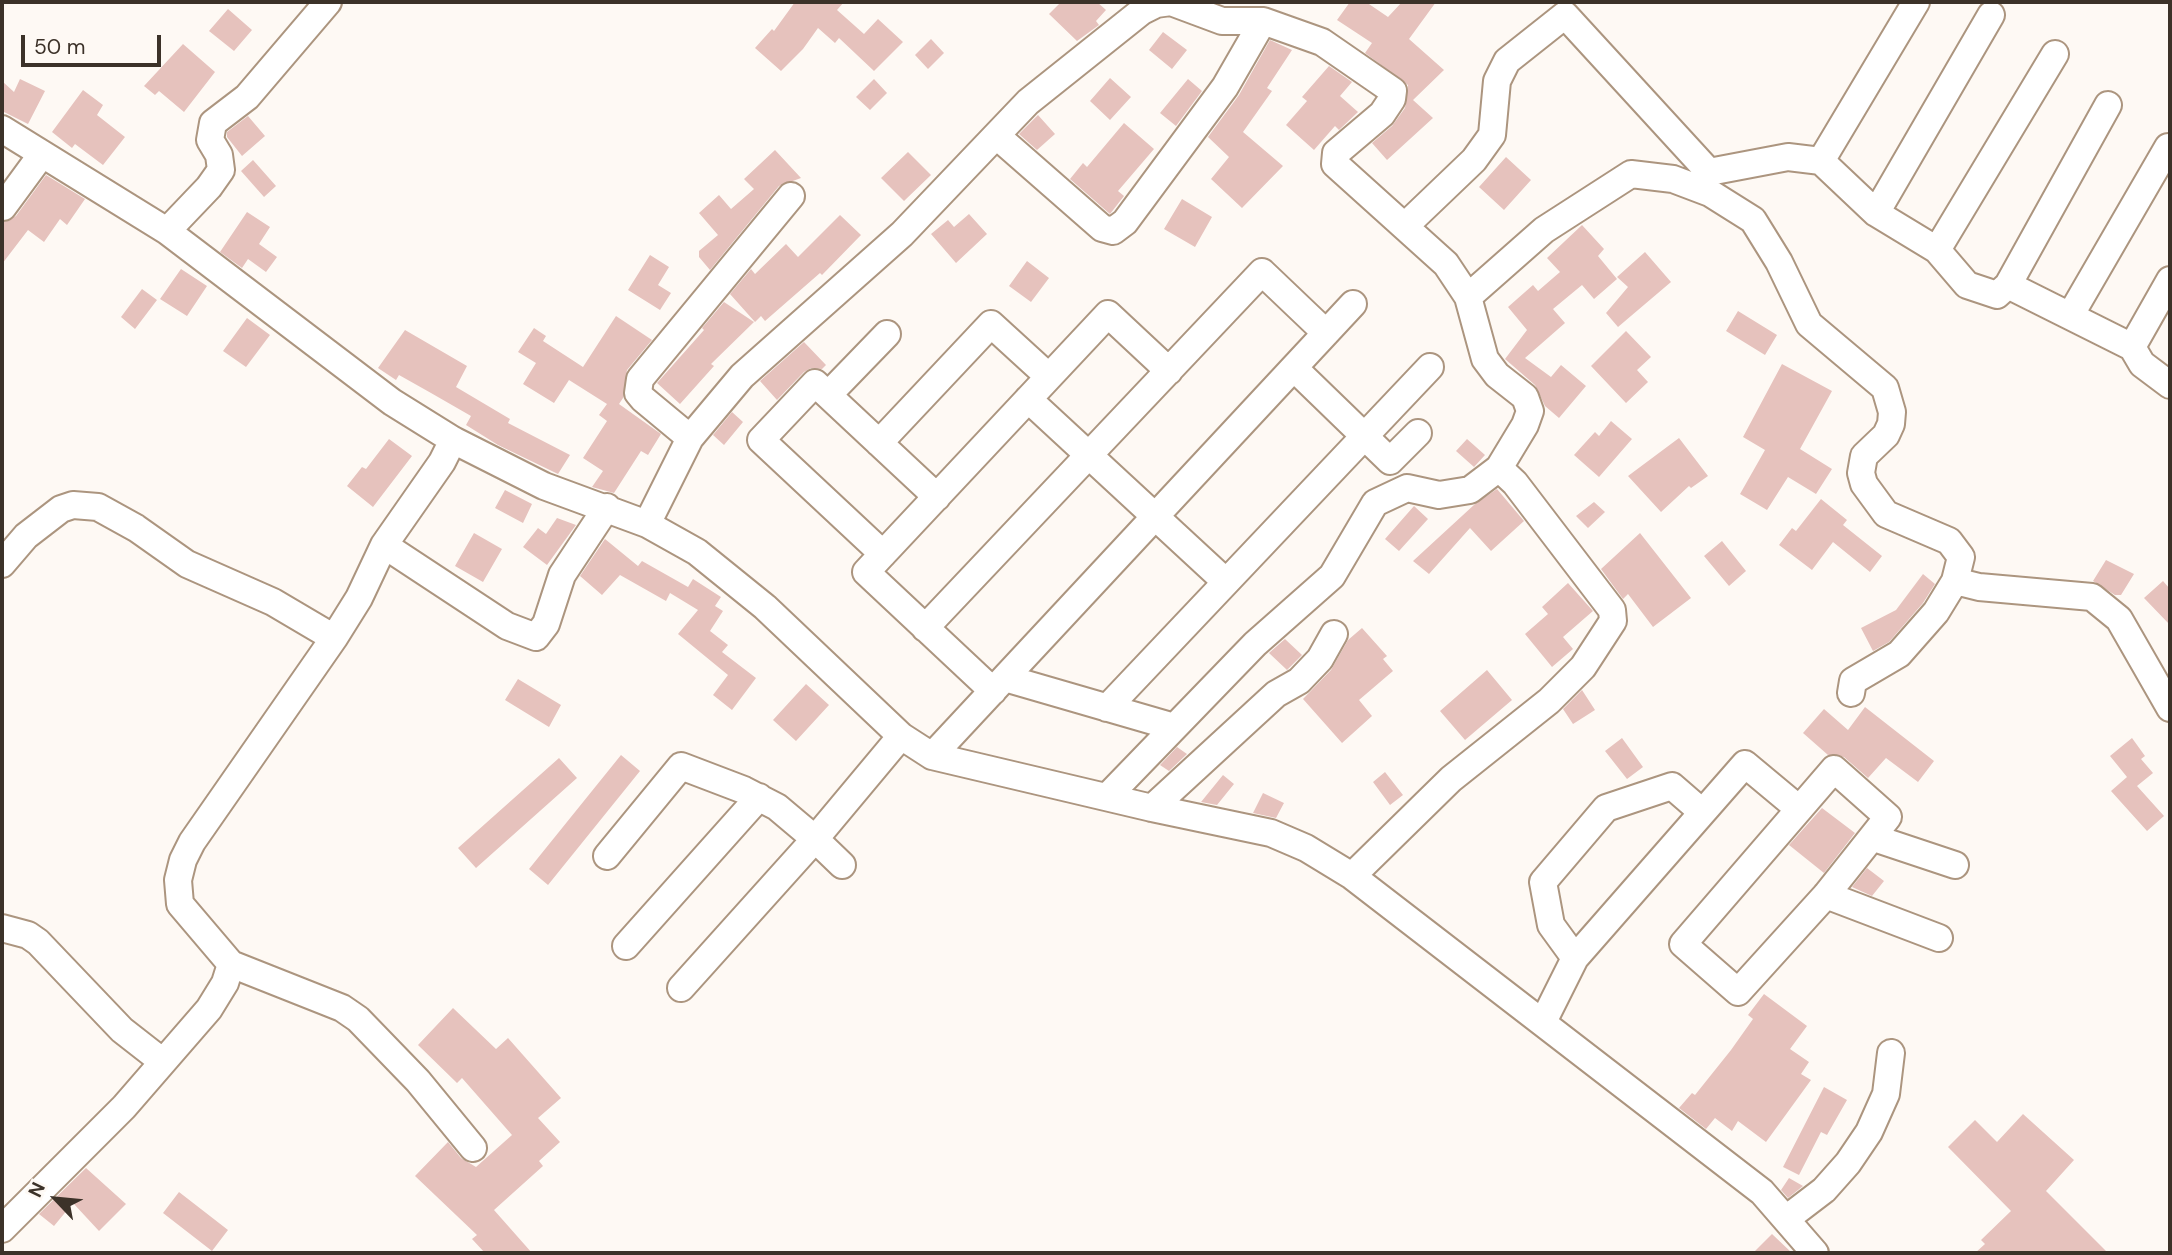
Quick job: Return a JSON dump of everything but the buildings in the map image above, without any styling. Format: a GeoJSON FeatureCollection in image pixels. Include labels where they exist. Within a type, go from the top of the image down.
{"type":"FeatureCollection","features":[{"type":"Feature","properties":{"kind":"street"},"geometry":{"type":"LineString","coordinates":[[167,231],[221,170],[219,155],[210,140],[213,123],[247,97],[328,2]]}},
{"type":"Feature","properties":{"kind":"street"},"geometry":{"type":"LineString","coordinates":[[647,524],[690,438],[742,376],[902,234],[998,137],[1028,102],[1142,11],[1156,4],[1171,2],[1222,21],[1263,21],[1322,42],[1393,91],[1392,100],[1382,114],[1336,153],[1334,159],[1339,170],[1446,264],[1468,297],[1485,359],[1497,375],[1525,397],[1530,411],[1499,468],[1470,490],[1439,495],[1407,488],[1375,503],[1332,576],[1255,644],[1107,797]]}},
{"type":"Feature","properties":{"kind":"street"},"geometry":{"type":"LineString","coordinates":[[1821,161],[1916,2]]}},
{"type":"Feature","properties":{"kind":"street"},"geometry":{"type":"LineString","coordinates":[[1405,226],[1474,160],[1492,135],[1497,81],[1507,61],[1565,15],[1709,172],[1788,157],[1821,161],[1876,212],[1937,250],[1966,285],[1997,295],[2008,285],[2108,105]]}},
{"type":"Feature","properties":{"kind":"street"},"geometry":{"type":"LineString","coordinates":[[1876,212],[1991,15]]}},
{"type":"Feature","properties":{"kind":"street"},"geometry":{"type":"LineString","coordinates":[[998,137],[1102,228],[1113,231],[1125,222],[1224,87],[1263,21]]}},
{"type":"Feature","properties":{"kind":"street"},"geometry":{"type":"LineString","coordinates":[[1937,250],[2055,54]]}},
{"type":"Feature","properties":{"kind":"street"},"geometry":{"type":"LineString","coordinates":[[2,129],[167,231],[382,394],[453,440],[544,486],[647,524],[697,552],[765,607],[901,736],[932,756],[1271,833],[1306,848],[1352,876],[1762,1192],[1815,1253]]}},
{"type":"Feature","properties":{"kind":"street"},"geometry":{"type":"LineString","coordinates":[[2070,316],[2168,147]]}},
{"type":"Feature","properties":{"kind":"street"},"geometry":{"type":"LineString","coordinates":[[3,208],[42,154]]}},
{"type":"Feature","properties":{"kind":"street"},"geometry":{"type":"LineString","coordinates":[[1468,297],[1544,230],[1631,174],[1673,179],[1710,193],[1753,220],[1779,262],[1809,324],[1885,388],[1892,412],[1891,424],[1886,435],[1864,456],[1861,473],[1864,484],[1886,514],[1949,541],[1958,549],[1961,557],[1955,581],[1936,612],[1899,654],[1853,681],[1850,693]]}},
{"type":"Feature","properties":{"kind":"street"},"geometry":{"type":"LineString","coordinates":[[690,438],[643,399],[638,393],[640,379],[791,196]]}},
{"type":"Feature","properties":{"kind":"street"},"geometry":{"type":"LineString","coordinates":[[925,628],[1262,272],[1326,333]]}},
{"type":"Feature","properties":{"kind":"street"},"geometry":{"type":"LineString","coordinates":[[2132,346],[2170,280]]}},
{"type":"Feature","properties":{"kind":"street"},"geometry":{"type":"LineString","coordinates":[[2008,285],[2132,346],[2142,364],[2170,385]]}},
{"type":"Feature","properties":{"kind":"street"},"geometry":{"type":"LineString","coordinates":[[932,756],[1353,304]]}},
{"type":"Feature","properties":{"kind":"street"},"geometry":{"type":"LineString","coordinates":[[1169,371],[1108,314],[866,572],[925,628],[999,684],[1107,708],[1174,727]]}},
{"type":"Feature","properties":{"kind":"street"},"geometry":{"type":"LineString","coordinates":[[879,443],[991,324],[1049,377]]}},
{"type":"Feature","properties":{"kind":"street"},"geometry":{"type":"LineString","coordinates":[[828,395],[887,334]]}},
{"type":"Feature","properties":{"kind":"street"},"geometry":{"type":"LineString","coordinates":[[1107,708],[1430,367]]}},
{"type":"Feature","properties":{"kind":"street"},"geometry":{"type":"LineString","coordinates":[[1294,368],[1390,461],[1418,433]]}},
{"type":"Feature","properties":{"kind":"street"},"geometry":{"type":"LineString","coordinates":[[883,554],[761,440],[815,383],[937,497]]}},
{"type":"Feature","properties":{"kind":"street"},"geometry":{"type":"LineString","coordinates":[[1028,399],[1226,582]]}},
{"type":"Feature","properties":{"kind":"street"},"geometry":{"type":"LineString","coordinates":[[453,440],[442,462],[384,545],[359,598],[334,638],[192,842],[183,860],[178,880],[180,904],[231,964],[342,1008],[358,1018],[418,1081],[474,1148]]}},
{"type":"Feature","properties":{"kind":"street"},"geometry":{"type":"LineString","coordinates":[[1352,876],[1451,779],[1549,701],[1583,667],[1613,621],[1612,610],[1515,482],[1499,468]]}},
{"type":"Feature","properties":{"kind":"street"},"geometry":{"type":"LineString","coordinates":[[2,564],[26,536],[61,509],[73,505],[98,507],[136,528],[187,564],[273,602],[334,638]]}},
{"type":"Feature","properties":{"kind":"street"},"geometry":{"type":"LineString","coordinates":[[384,545],[507,626],[536,637],[546,624],[562,575],[607,508]]}},
{"type":"Feature","properties":{"kind":"street"},"geometry":{"type":"LineString","coordinates":[[1955,581],[1979,587],[2092,597],[2119,619],[2170,708]]}},
{"type":"Feature","properties":{"kind":"street"},"geometry":{"type":"LineString","coordinates":[[1152,808],[1276,694],[1299,681],[1320,659],[1334,634]]}},
{"type":"Feature","properties":{"kind":"street"},"geometry":{"type":"LineString","coordinates":[[681,988],[816,839],[901,736]]}},
{"type":"Feature","properties":{"kind":"street"},"geometry":{"type":"LineString","coordinates":[[1543,1022],[1575,958],[1745,764],[1799,809]]}},
{"type":"Feature","properties":{"kind":"street"},"geometry":{"type":"LineString","coordinates":[[607,856],[681,765],[759,797],[791,817],[842,864]]}},
{"type":"Feature","properties":{"kind":"street"},"geometry":{"type":"LineString","coordinates":[[1833,769],[1888,817],[1874,838],[1826,895],[1738,992],[1683,944],[1799,809],[1833,769]]}},
{"type":"Feature","properties":{"kind":"street"},"geometry":{"type":"LineString","coordinates":[[1575,958],[1551,925],[1543,881],[1606,808],[1672,786],[1702,812]]}},
{"type":"Feature","properties":{"kind":"street"},"geometry":{"type":"LineString","coordinates":[[626,946],[759,797]]}},
{"type":"Feature","properties":{"kind":"street"},"geometry":{"type":"LineString","coordinates":[[1874,838],[1955,865]]}},
{"type":"Feature","properties":{"kind":"street"},"geometry":{"type":"LineString","coordinates":[[1826,895],[1939,938]]}},
{"type":"Feature","properties":{"kind":"street"},"geometry":{"type":"LineString","coordinates":[[2,929],[28,935],[38,942],[122,1030],[163,1062]]}},
{"type":"Feature","properties":{"kind":"street"},"geometry":{"type":"LineString","coordinates":[[2,1229],[124,1107],[209,1009],[225,983],[231,964]]}},
{"type":"Feature","properties":{"kind":"street"},"geometry":{"type":"LineString","coordinates":[[1786,1219],[1824,1190],[1848,1163],[1869,1132],[1886,1094],[1891,1053]]}}]}
